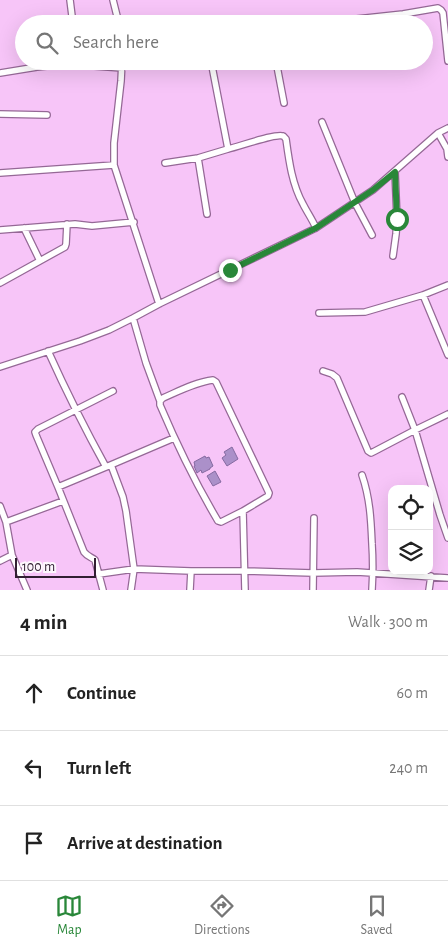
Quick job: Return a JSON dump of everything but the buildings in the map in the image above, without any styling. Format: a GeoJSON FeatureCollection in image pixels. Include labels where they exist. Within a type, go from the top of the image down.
{"type":"FeatureCollection","features":[{"type":"Feature","properties":{"kind":"street"},"geometry":{"type":"LineString","coordinates":[[70,0],[72,15]]}},
{"type":"Feature","properties":{"kind":"street"},"geometry":{"type":"LineString","coordinates":[[113,0],[117,15]]}},
{"type":"Feature","properties":{"kind":"street"},"geometry":{"type":"LineString","coordinates":[[394,15],[438,8],[441,10],[443,13],[448,61]]}},
{"type":"Feature","properties":{"kind":"street"},"geometry":{"type":"LineString","coordinates":[[0,73],[18,70]]}},
{"type":"Feature","properties":{"kind":"street"},"geometry":{"type":"LineString","coordinates":[[121,70],[114,143],[114,165],[159,304]]}},
{"type":"Feature","properties":{"kind":"street"},"geometry":{"type":"LineString","coordinates":[[213,70],[228,149]]}},
{"type":"Feature","properties":{"kind":"street"},"geometry":{"type":"LineString","coordinates":[[278,70],[284,103]]}},
{"type":"Feature","properties":{"kind":"street"},"geometry":{"type":"LineString","coordinates":[[0,114],[47,115]]}},
{"type":"Feature","properties":{"kind":"street"},"geometry":{"type":"LineString","coordinates":[[322,122],[355,203],[372,235]]}},
{"type":"Feature","properties":{"kind":"street"},"geometry":{"type":"LineString","coordinates":[[0,367],[109,330],[316,228],[373,190],[438,133],[448,128]]}},
{"type":"Feature","properties":{"kind":"street"},"geometry":{"type":"LineString","coordinates":[[438,133],[444,141],[448,157]]}},
{"type":"Feature","properties":{"kind":"street"},"geometry":{"type":"LineString","coordinates":[[165,163],[198,158],[271,137],[284,136],[294,181],[302,203],[310,214],[316,228]]}},
{"type":"Feature","properties":{"kind":"street"},"geometry":{"type":"LineString","coordinates":[[198,158],[207,214]]}},
{"type":"Feature","properties":{"kind":"street"},"geometry":{"type":"LineString","coordinates":[[0,173],[114,165]]}},
{"type":"Feature","properties":{"kind":"street"},"geometry":{"type":"LineString","coordinates":[[393,256],[397,219],[395,172]]}},
{"type":"Feature","properties":{"kind":"street"},"geometry":{"type":"LineString","coordinates":[[0,230],[66,224],[92,226],[134,222]]}},
{"type":"Feature","properties":{"kind":"street"},"geometry":{"type":"LineString","coordinates":[[0,283],[65,247],[66,224]]}},
{"type":"Feature","properties":{"kind":"street"},"geometry":{"type":"LineString","coordinates":[[24,228],[40,261]]}},
{"type":"Feature","properties":{"kind":"street"},"geometry":{"type":"LineString","coordinates":[[319,313],[365,312],[423,295],[448,285]]}},
{"type":"Feature","properties":{"kind":"street"},"geometry":{"type":"LineString","coordinates":[[423,295],[448,355]]}},
{"type":"Feature","properties":{"kind":"street"},"geometry":{"type":"LineString","coordinates":[[133,318],[160,405],[174,438],[203,496],[218,521],[221,522],[268,496],[269,493],[216,382],[210,380],[190,386],[160,401]]}},
{"type":"Feature","properties":{"kind":"street"},"geometry":{"type":"LineString","coordinates":[[48,351],[76,411],[109,466],[123,497],[134,569],[131,590]]}},
{"type":"Feature","properties":{"kind":"street"},"geometry":{"type":"LineString","coordinates":[[324,370],[337,378],[368,451],[371,453],[448,414]]}},
{"type":"Feature","properties":{"kind":"street"},"geometry":{"type":"LineString","coordinates":[[103,590],[95,560],[84,552],[35,432],[114,391]]}},
{"type":"Feature","properties":{"kind":"street"},"geometry":{"type":"LineString","coordinates":[[402,397],[415,430],[448,538]]}},
{"type":"Feature","properties":{"kind":"street"},"geometry":{"type":"LineString","coordinates":[[58,486],[174,438]]}},
{"type":"Feature","properties":{"kind":"street"},"geometry":{"type":"LineString","coordinates":[[362,475],[370,507],[372,590]]}},
{"type":"Feature","properties":{"kind":"street"},"geometry":{"type":"LineString","coordinates":[[6,522],[63,501]]}},
{"type":"Feature","properties":{"kind":"street"},"geometry":{"type":"LineString","coordinates":[[0,506],[6,522],[12,555],[27,590]]}},
{"type":"Feature","properties":{"kind":"street"},"geometry":{"type":"LineString","coordinates":[[243,511],[245,590]]}},
{"type":"Feature","properties":{"kind":"street"},"geometry":{"type":"LineString","coordinates":[[313,590],[314,518]]}},
{"type":"Feature","properties":{"kind":"street"},"geometry":{"type":"LineString","coordinates":[[0,561],[12,555]]}},
{"type":"Feature","properties":{"kind":"street"},"geometry":{"type":"LineString","coordinates":[[99,574],[134,569],[191,572],[357,572],[448,578]]}},
{"type":"Feature","properties":{"kind":"street"},"geometry":{"type":"LineString","coordinates":[[190,590],[191,572]]}},
{"type":"Feature","properties":{"kind":"street"},"geometry":{"type":"LineString","coordinates":[[430,590],[431,576]]}},
{"type":"Feature","properties":{"kind":"route"},"geometry":{"type":"LineString","coordinates":[[230,270],[316,228],[355,203],[395,172],[397,219]]}}]}
